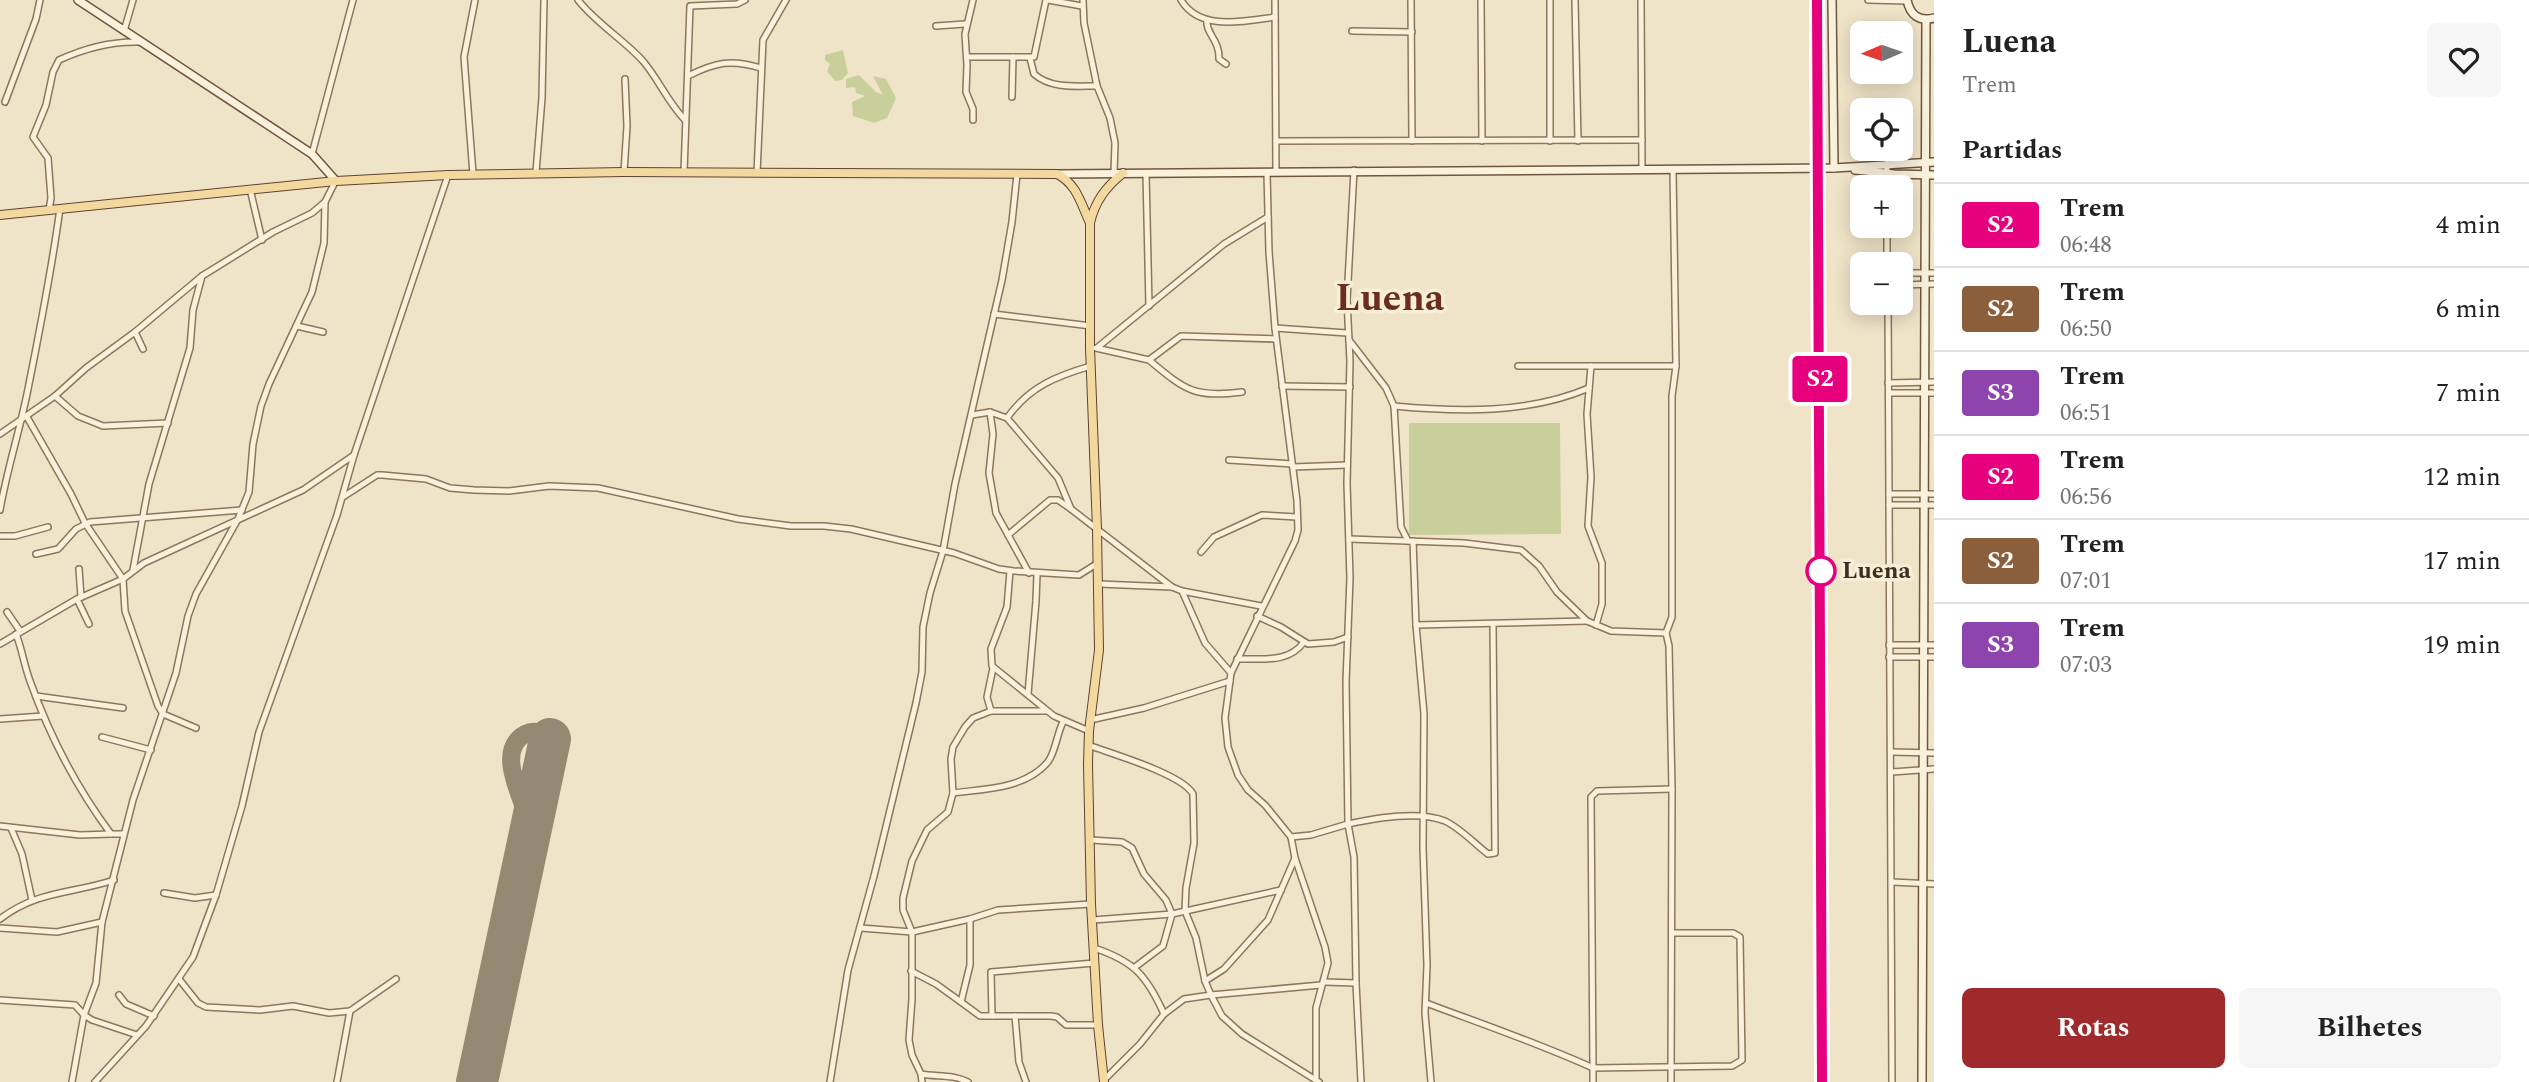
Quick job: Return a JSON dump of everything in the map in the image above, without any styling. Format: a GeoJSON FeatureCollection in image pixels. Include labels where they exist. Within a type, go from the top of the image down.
{"type":"FeatureCollection","features":[{"type":"Feature","properties":{"kind":"main road"},"geometry":{"type":"LineString","coordinates":[[1104,1081],[1091,904],[1088,745],[1099,650],[1090,223],[1093,209],[1119,173]]}},
{"type":"Feature","properties":{"kind":"main road"},"geometry":{"type":"LineString","coordinates":[[0,215],[336,181],[448,174],[1057,174],[1075,189],[1090,223]]}},
{"type":"Feature","properties":{"kind":"street"},"geometry":{"type":"LineString","coordinates":[[5,102],[36,19],[40,0]]}},
{"type":"Feature","properties":{"kind":"street"},"geometry":{"type":"LineString","coordinates":[[0,434],[55,396],[202,276],[312,213],[324,202],[336,181],[312,154],[78,0]]}},
{"type":"Feature","properties":{"kind":"street"},"geometry":{"type":"LineString","coordinates":[[124,31],[133,0]]}},
{"type":"Feature","properties":{"kind":"street"},"geometry":{"type":"LineString","coordinates":[[312,154],[353,0]]}},
{"type":"Feature","properties":{"kind":"street"},"geometry":{"type":"LineString","coordinates":[[473,174],[464,57],[475,0]]}},
{"type":"Feature","properties":{"kind":"street"},"geometry":{"type":"LineString","coordinates":[[536,172],[542,98],[544,0]]}},
{"type":"Feature","properties":{"kind":"street"},"geometry":{"type":"LineString","coordinates":[[578,0],[642,60],[685,120]]}},
{"type":"Feature","properties":{"kind":"street"},"geometry":{"type":"LineString","coordinates":[[684,172],[690,3],[737,4],[745,0]]}},
{"type":"Feature","properties":{"kind":"street"},"geometry":{"type":"LineString","coordinates":[[757,173],[763,40],[786,0]]}},
{"type":"Feature","properties":{"kind":"street"},"geometry":{"type":"LineString","coordinates":[[973,0],[965,24],[965,92],[973,108],[973,120]]}},
{"type":"Feature","properties":{"kind":"street"},"geometry":{"type":"LineString","coordinates":[[967,57],[1030,58],[1036,54],[1040,23],[1047,0],[1083,3],[1097,86],[1110,118],[1119,173]]}},
{"type":"Feature","properties":{"kind":"street"},"geometry":{"type":"LineString","coordinates":[[1181,0],[1189,10],[1207,20],[1222,22],[1275,17]]}},
{"type":"Feature","properties":{"kind":"street"},"geometry":{"type":"LineString","coordinates":[[1275,0],[1276,172]]}},
{"type":"Feature","properties":{"kind":"street"},"geometry":{"type":"LineString","coordinates":[[1412,141],[1411,0],[1417,0]]}},
{"type":"Feature","properties":{"kind":"street"},"geometry":{"type":"LineString","coordinates":[[1481,0],[1482,141]]}},
{"type":"Feature","properties":{"kind":"street"},"geometry":{"type":"LineString","coordinates":[[1550,0],[1550,141]]}},
{"type":"Feature","properties":{"kind":"street"},"geometry":{"type":"LineString","coordinates":[[1575,0],[1578,141]]}},
{"type":"Feature","properties":{"kind":"street"},"geometry":{"type":"LineString","coordinates":[[1641,0],[1642,170]]}},
{"type":"Feature","properties":{"kind":"street"},"geometry":{"type":"LineString","coordinates":[[1832,0],[1837,168]]}},
{"type":"Feature","properties":{"kind":"street"},"geometry":{"type":"LineString","coordinates":[[1868,0],[1907,1],[1909,10],[1916,18],[1930,19],[1930,393],[1923,494],[1922,1082]]}},
{"type":"Feature","properties":{"kind":"street"},"geometry":{"type":"LineString","coordinates":[[1207,20],[1207,29],[1219,47],[1219,59],[1226,64]]}},
{"type":"Feature","properties":{"kind":"street"},"geometry":{"type":"LineString","coordinates":[[936,26],[965,24]]}},
{"type":"Feature","properties":{"kind":"street"},"geometry":{"type":"LineString","coordinates":[[1352,31],[1412,32]]}},
{"type":"Feature","properties":{"kind":"street"},"geometry":{"type":"LineString","coordinates":[[49,210],[51,198],[48,158],[33,137],[46,106],[53,72],[59,60],[87,48],[140,42]]}},
{"type":"Feature","properties":{"kind":"street"},"geometry":{"type":"LineString","coordinates":[[1012,97],[1013,58]]}},
{"type":"Feature","properties":{"kind":"street"},"geometry":{"type":"LineString","coordinates":[[1030,58],[1034,74],[1046,82],[1097,86]]}},
{"type":"Feature","properties":{"kind":"street"},"geometry":{"type":"LineString","coordinates":[[688,76],[713,63],[735,63],[761,68]]}},
{"type":"Feature","properties":{"kind":"street"},"geometry":{"type":"LineString","coordinates":[[624,172],[627,125],[625,79]]}},
{"type":"Feature","properties":{"kind":"street"},"geometry":{"type":"LineString","coordinates":[[1276,141],[1642,140]]}},
{"type":"Feature","properties":{"kind":"street"},"geometry":{"type":"LineString","coordinates":[[1057,174],[1837,168],[1930,162]]}},
{"type":"Feature","properties":{"kind":"street"},"geometry":{"type":"LineString","coordinates":[[1887,163],[1887,173]]}},
{"type":"Feature","properties":{"kind":"street"},"geometry":{"type":"LineString","coordinates":[[1837,168],[1930,175]]}},
{"type":"Feature","properties":{"kind":"street"},"geometry":{"type":"LineString","coordinates":[[1354,170],[1348,257],[1348,824],[1354,857],[1361,1082]]}},
{"type":"Feature","properties":{"kind":"street"},"geometry":{"type":"LineString","coordinates":[[1671,1082],[1672,789],[1669,646],[1666,633],[1672,617],[1672,397],[1676,366],[1673,170]]}},
{"type":"Feature","properties":{"kind":"street"},"geometry":{"type":"LineString","coordinates":[[1267,173],[1275,328],[1297,517],[1295,541],[1278,579],[1261,606],[1231,673],[1225,718],[1228,747],[1238,775],[1290,837],[1325,947],[1328,963],[1316,1008],[1317,1081]]}},
{"type":"Feature","properties":{"kind":"street"},"geometry":{"type":"LineString","coordinates":[[94,1082],[154,1016],[193,957],[216,895],[260,732],[343,497],[354,455],[448,174]]}},
{"type":"Feature","properties":{"kind":"street"},"geometry":{"type":"LineString","coordinates":[[830,1082],[844,991],[922,672],[923,627],[943,551],[955,484],[994,314],[1012,222],[1017,174]]}},
{"type":"Feature","properties":{"kind":"street"},"geometry":{"type":"LineString","coordinates":[[1146,174],[1149,306]]}},
{"type":"Feature","properties":{"kind":"street"},"geometry":{"type":"LineString","coordinates":[[250,189],[262,240]]}},
{"type":"Feature","properties":{"kind":"street"},"geometry":{"type":"LineString","coordinates":[[72,1082],[84,1015],[96,983],[102,922],[123,834],[176,673],[188,616],[196,594],[238,519],[249,492],[253,444],[261,406],[312,292],[324,243],[324,202]]}},
{"type":"Feature","properties":{"kind":"street"},"geometry":{"type":"LineString","coordinates":[[0,509],[2,476],[20,421],[49,285],[60,208]]}},
{"type":"Feature","properties":{"kind":"street"},"geometry":{"type":"LineString","coordinates":[[1094,348],[1224,244],[1268,217]]}},
{"type":"Feature","properties":{"kind":"street"},"geometry":{"type":"LineString","coordinates":[[133,570],[149,484],[190,348],[193,310],[202,276]]}},
{"type":"Feature","properties":{"kind":"street"},"geometry":{"type":"LineString","coordinates":[[994,314],[1091,326]]}},
{"type":"Feature","properties":{"kind":"street"},"geometry":{"type":"LineString","coordinates":[[1888,315],[1892,1082]]}},
{"type":"Feature","properties":{"kind":"street"},"geometry":{"type":"LineString","coordinates":[[297,326],[323,332]]}},
{"type":"Feature","properties":{"kind":"street"},"geometry":{"type":"LineString","coordinates":[[1275,328],[1348,336],[1386,388],[1394,406],[1401,527],[1411,541],[1424,714],[1426,1003],[1431,1082]]}},
{"type":"Feature","properties":{"kind":"street"},"geometry":{"type":"LineString","coordinates":[[135,332],[143,349]]}},
{"type":"Feature","properties":{"kind":"street"},"geometry":{"type":"LineString","coordinates":[[1149,360],[1181,336],[1276,339]]}},
{"type":"Feature","properties":{"kind":"street"},"geometry":{"type":"LineString","coordinates":[[1094,348],[1149,360],[1181,386],[1196,393],[1242,392]]}},
{"type":"Feature","properties":{"kind":"street"},"geometry":{"type":"LineString","coordinates":[[1007,418],[1032,392],[1056,376],[1091,366]]}},
{"type":"Feature","properties":{"kind":"street"},"geometry":{"type":"LineString","coordinates":[[1518,366],[1676,366]]}},
{"type":"Feature","properties":{"kind":"street"},"geometry":{"type":"LineString","coordinates":[[1591,366],[1587,414],[1591,477],[1588,526],[1602,563],[1602,604],[1596,625]]}},
{"type":"Feature","properties":{"kind":"street"},"geometry":{"type":"LineString","coordinates":[[1888,383],[1930,382]]}},
{"type":"Feature","properties":{"kind":"street"},"geometry":{"type":"LineString","coordinates":[[1282,386],[1350,387]]}},
{"type":"Feature","properties":{"kind":"street"},"geometry":{"type":"LineString","coordinates":[[1394,406],[1446,411],[1516,407],[1565,398],[1589,388]]}},
{"type":"Feature","properties":{"kind":"street"},"geometry":{"type":"LineString","coordinates":[[1889,393],[1930,393]]}},
{"type":"Feature","properties":{"kind":"street"},"geometry":{"type":"LineString","coordinates":[[55,396],[78,416],[103,426],[167,423]]}},
{"type":"Feature","properties":{"kind":"street"},"geometry":{"type":"LineString","coordinates":[[972,415],[989,412],[1007,418],[1058,478],[1070,509]]}},
{"type":"Feature","properties":{"kind":"street"},"geometry":{"type":"LineString","coordinates":[[989,412],[993,433],[989,459],[990,481],[996,513],[1028,573]]}},
{"type":"Feature","properties":{"kind":"street"},"geometry":{"type":"LineString","coordinates":[[27,417],[85,523],[123,579],[125,611],[163,714],[196,728]]}},
{"type":"Feature","properties":{"kind":"street"},"geometry":{"type":"LineString","coordinates":[[0,644],[79,598],[123,579],[133,570],[303,490],[354,455]]}},
{"type":"Feature","properties":{"kind":"street"},"geometry":{"type":"LineString","coordinates":[[1229,460],[1292,466],[1348,466]]}},
{"type":"Feature","properties":{"kind":"street"},"geometry":{"type":"LineString","coordinates":[[343,497],[377,475],[426,479],[450,488],[474,490],[509,491],[549,486],[598,488],[738,519],[790,526],[839,527],[943,551],[1010,571],[1079,575],[1098,563]]}},
{"type":"Feature","properties":{"kind":"street"},"geometry":{"type":"LineString","coordinates":[[1889,494],[1934,494]]}},
{"type":"Feature","properties":{"kind":"street"},"geometry":{"type":"LineString","coordinates":[[1008,535],[1050,500],[1058,500],[1172,587],[1261,606]]}},
{"type":"Feature","properties":{"kind":"street"},"geometry":{"type":"LineString","coordinates":[[1889,505],[1934,505]]}},
{"type":"Feature","properties":{"kind":"street"},"geometry":{"type":"LineString","coordinates":[[36,554],[58,549],[85,523],[242,510]]}},
{"type":"Feature","properties":{"kind":"street"},"geometry":{"type":"LineString","coordinates":[[1201,552],[1214,537],[1262,515],[1297,517]]}},
{"type":"Feature","properties":{"kind":"street"},"geometry":{"type":"LineString","coordinates":[[0,536],[23,534],[48,527]]}},
{"type":"Feature","properties":{"kind":"street"},"geometry":{"type":"LineString","coordinates":[[1349,539],[1464,543],[1521,550],[1539,566],[1563,599],[1587,621],[1611,631],[1666,633]]}},
{"type":"Feature","properties":{"kind":"street"},"geometry":{"type":"LineString","coordinates":[[79,569],[79,598],[89,624]]}},
{"type":"Feature","properties":{"kind":"street"},"geometry":{"type":"LineString","coordinates":[[991,710],[988,697],[993,668],[991,649],[1007,607],[1010,571]]}},
{"type":"Feature","properties":{"kind":"street"},"geometry":{"type":"LineString","coordinates":[[1028,694],[1037,574]]}},
{"type":"Feature","properties":{"kind":"street"},"geometry":{"type":"LineString","coordinates":[[1098,584],[1172,587]]}},
{"type":"Feature","properties":{"kind":"street"},"geometry":{"type":"LineString","coordinates":[[1182,591],[1205,643],[1231,673]]}},
{"type":"Feature","properties":{"kind":"street"},"geometry":{"type":"LineString","coordinates":[[7,612],[18,632],[43,716],[76,785],[111,834]]}},
{"type":"Feature","properties":{"kind":"street"},"geometry":{"type":"LineString","coordinates":[[1257,616],[1312,644],[1348,638]]}},
{"type":"Feature","properties":{"kind":"street"},"geometry":{"type":"LineString","coordinates":[[1416,625],[1587,621]]}},
{"type":"Feature","properties":{"kind":"street"},"geometry":{"type":"LineString","coordinates":[[1290,837],[1311,835],[1348,824],[1395,816],[1423,817],[1448,822],[1488,854],[1494,854],[1493,624]]}},
{"type":"Feature","properties":{"kind":"street"},"geometry":{"type":"LineString","coordinates":[[1237,659],[1285,657],[1297,651],[1304,642]]}},
{"type":"Feature","properties":{"kind":"street"},"geometry":{"type":"LineString","coordinates":[[1889,645],[1934,645]]}},
{"type":"Feature","properties":{"kind":"street"},"geometry":{"type":"LineString","coordinates":[[1889,657],[1934,657]]}},
{"type":"Feature","properties":{"kind":"street"},"geometry":{"type":"LineString","coordinates":[[993,668],[1046,711],[1063,722],[1089,731]]}},
{"type":"Feature","properties":{"kind":"street"},"geometry":{"type":"LineString","coordinates":[[1090,720],[1144,708],[1230,681]]}},
{"type":"Feature","properties":{"kind":"street"},"geometry":{"type":"LineString","coordinates":[[36,696],[122,708]]}},
{"type":"Feature","properties":{"kind":"street"},"geometry":{"type":"LineString","coordinates":[[922,1082],[909,1040],[912,932],[904,910],[903,898],[912,861],[927,830],[946,815],[953,793],[953,747],[962,731],[973,719],[991,710],[1046,711]]}},
{"type":"Feature","properties":{"kind":"street"},"geometry":{"type":"LineString","coordinates":[[0,719],[43,716]]}},
{"type":"Feature","properties":{"kind":"street"},"geometry":{"type":"LineString","coordinates":[[953,793],[1000,788],[1028,777],[1048,763],[1063,722]]}},
{"type":"Feature","properties":{"kind":"street"},"geometry":{"type":"LineString","coordinates":[[102,737],[151,750]]}},
{"type":"Feature","properties":{"kind":"street"},"geometry":{"type":"LineString","coordinates":[[1088,745],[1157,770],[1190,788],[1194,799],[1194,843],[1185,911],[1196,938],[1205,981],[1211,995],[1222,1016],[1241,1034],[1317,1081]]}},
{"type":"Feature","properties":{"kind":"street"},"geometry":{"type":"LineString","coordinates":[[1891,752],[1934,753]]}},
{"type":"Feature","properties":{"kind":"street"},"geometry":{"type":"LineString","coordinates":[[1892,772],[1934,769]]}},
{"type":"Feature","properties":{"kind":"street"},"geometry":{"type":"LineString","coordinates":[[1593,1082],[1591,797],[1597,791],[1672,789]]}},
{"type":"Feature","properties":{"kind":"street"},"geometry":{"type":"LineString","coordinates":[[0,827],[80,835],[123,834]]}},
{"type":"Feature","properties":{"kind":"street"},"geometry":{"type":"LineString","coordinates":[[10,828],[22,854],[32,900]]}},
{"type":"Feature","properties":{"kind":"street"},"geometry":{"type":"LineString","coordinates":[[1091,840],[1122,842],[1132,848],[1144,874],[1166,900],[1172,914],[1163,946],[1135,967]]}},
{"type":"Feature","properties":{"kind":"street"},"geometry":{"type":"LineString","coordinates":[[1205,981],[1223,969],[1268,920],[1295,858]]}},
{"type":"Feature","properties":{"kind":"street"},"geometry":{"type":"LineString","coordinates":[[0,919],[46,894],[92,887],[114,880]]}},
{"type":"Feature","properties":{"kind":"street"},"geometry":{"type":"LineString","coordinates":[[1892,883],[1934,884]]}},
{"type":"Feature","properties":{"kind":"street"},"geometry":{"type":"LineString","coordinates":[[1093,920],[1172,914],[1281,890]]}},
{"type":"Feature","properties":{"kind":"street"},"geometry":{"type":"LineString","coordinates":[[164,893],[195,898],[216,895]]}},
{"type":"Feature","properties":{"kind":"street"},"geometry":{"type":"LineString","coordinates":[[861,928],[912,932],[998,910],[1091,904]]}},
{"type":"Feature","properties":{"kind":"street"},"geometry":{"type":"LineString","coordinates":[[961,1002],[970,965],[970,919]]}},
{"type":"Feature","properties":{"kind":"street"},"geometry":{"type":"LineString","coordinates":[[0,928],[57,932],[102,922]]}},
{"type":"Feature","properties":{"kind":"street"},"geometry":{"type":"LineString","coordinates":[[1426,1003],[1514,1037],[1537,1043],[1593,1068],[1732,1066],[1742,1060],[1740,937],[1733,933],[1672,933]]}},
{"type":"Feature","properties":{"kind":"street"},"geometry":{"type":"LineString","coordinates":[[1094,948],[1119,956],[1135,967],[1147,980],[1164,1014]]}},
{"type":"Feature","properties":{"kind":"street"},"geometry":{"type":"LineString","coordinates":[[992,1016],[991,972],[1094,963]]}},
{"type":"Feature","properties":{"kind":"street"},"geometry":{"type":"LineString","coordinates":[[911,971],[936,984],[977,1014],[1051,1016],[1057,1017],[1066,1025],[1098,1025]]}},
{"type":"Feature","properties":{"kind":"street"},"geometry":{"type":"LineString","coordinates":[[179,979],[198,1003],[206,1007],[260,1010],[299,1007],[329,1013],[349,1011],[396,979]]}},
{"type":"Feature","properties":{"kind":"street"},"geometry":{"type":"LineString","coordinates":[[1104,1081],[1140,1044],[1164,1014],[1184,999],[1322,983],[1356,983]]}},
{"type":"Feature","properties":{"kind":"street"},"geometry":{"type":"LineString","coordinates":[[119,995],[126,1004],[154,1016]]}},
{"type":"Feature","properties":{"kind":"street"},"geometry":{"type":"LineString","coordinates":[[0,1000],[75,1005],[92,1020],[137,1035]]}},
{"type":"Feature","properties":{"kind":"street"},"geometry":{"type":"LineString","coordinates":[[337,1082],[349,1011]]}},
{"type":"Feature","properties":{"kind":"street"},"geometry":{"type":"LineString","coordinates":[[1015,1016],[1019,1062],[1026,1082]]}},
{"type":"Feature","properties":{"kind":"street"},"geometry":{"type":"LineString","coordinates":[[921,1074],[953,1076],[968,1082]]}},
{"type":"Feature","properties":{"kind":"green space"},"geometry":{"type":"Polygon","coordinates":[[[843,50],[848,73],[842,80],[835,81],[827,71],[830,64],[825,60],[825,55],[843,50]]]}},
{"type":"Feature","properties":{"kind":"green space"},"geometry":{"type":"Polygon","coordinates":[[[859,75],[876,92],[883,95],[873,76],[886,79],[896,98],[887,118],[874,123],[853,116],[852,102],[865,96],[856,93],[855,87],[846,88],[846,79],[859,75]]]}},
{"type":"Feature","properties":{"kind":"green space"},"geometry":{"type":"Polygon","coordinates":[[[1409,423],[1560,423],[1561,534],[1409,535],[1409,423]]]}},
{"type":"Feature","properties":{"kind":"taxiway"},"geometry":{"type":"LineString","coordinates":[[529,838],[526,814],[512,771],[512,750],[525,734],[539,732],[550,739]]}},
{"type":"Feature","properties":{"kind":"runway"},"geometry":{"type":"LineString","coordinates":[[477,1082],[550,739]]}},
{"type":"Feature","properties":{"kind":"railway"},"geometry":{"type":"LineString","coordinates":[[1817,0],[1822,1082]]}},
{"type":"Feature","properties":{"kind":"train","name":"S2"},"geometry":{"type":"LineString","coordinates":[[1817,0],[1822,1082]]}},
{"type":"Feature","properties":{"kind":"place","name":"Luena"},"geometry":{"type":"Point","coordinates":[1821,571]}},
{"type":"Feature","properties":{"kind":"district","name":"Luena"},"geometry":{"type":"Point","coordinates":[1390,299]}}]}
